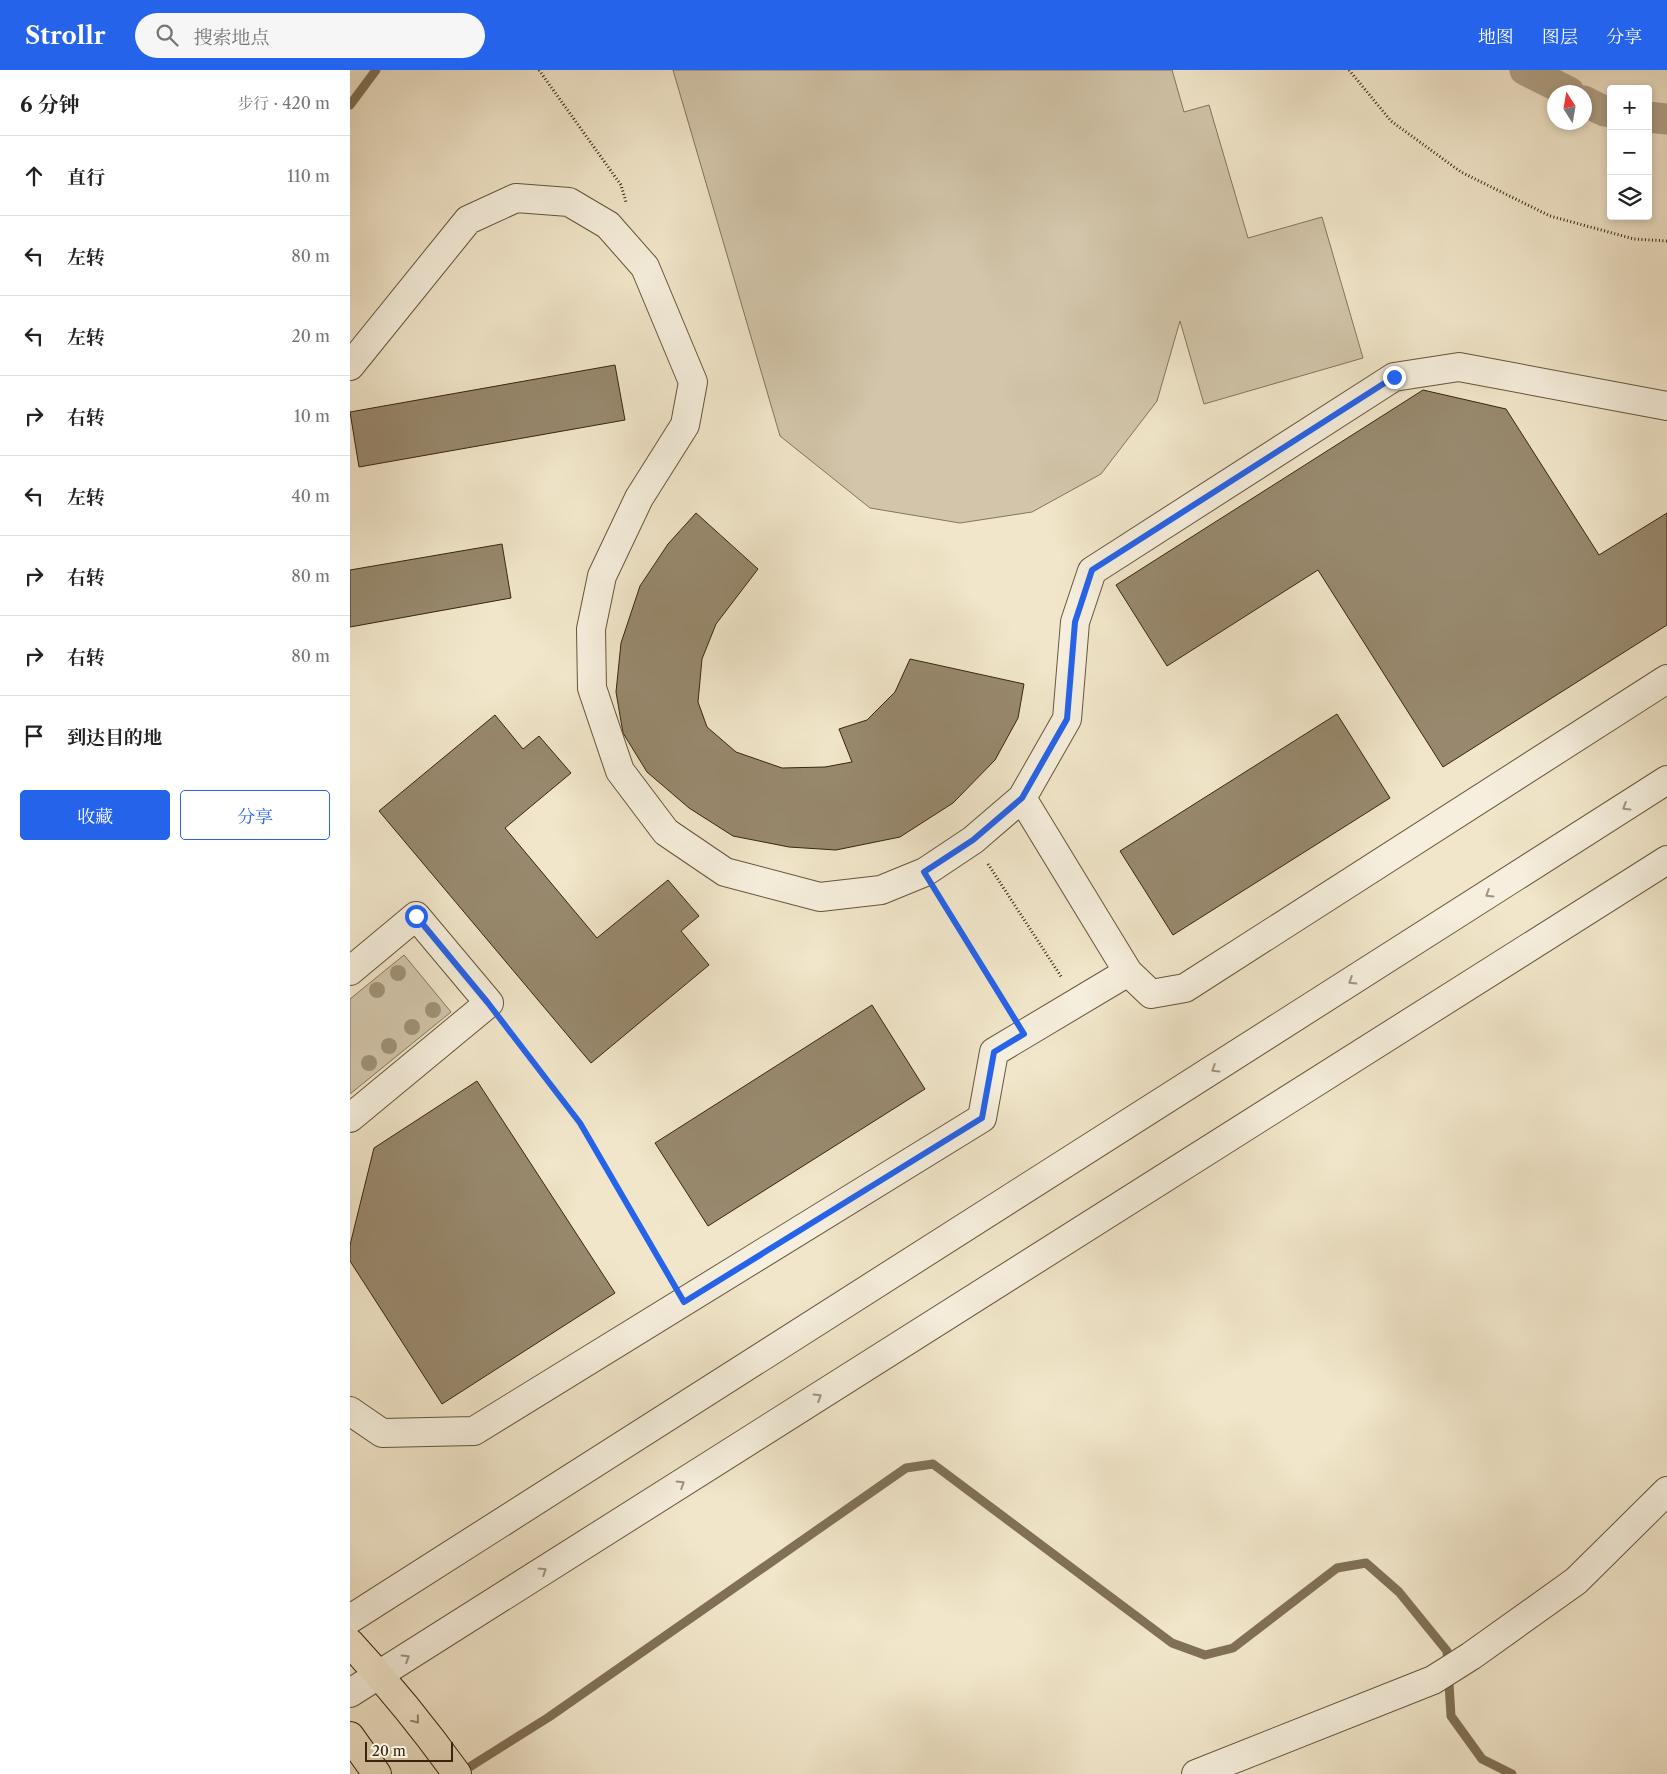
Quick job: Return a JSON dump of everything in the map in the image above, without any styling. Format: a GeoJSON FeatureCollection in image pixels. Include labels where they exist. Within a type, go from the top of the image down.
{"type":"FeatureCollection","features":[{"type":"Feature","properties":{"kind":"main road"},"geometry":{"type":"LineString","coordinates":[[350,1643],[380,1675],[457,1774]]}},
{"type":"Feature","properties":{"kind":"main road"},"geometry":{"type":"LineString","coordinates":[[350,1736],[375,1771]]}},
{"type":"Feature","properties":{"kind":"street"},"geometry":{"type":"LineString","coordinates":[[350,366],[468,220],[516,198],[569,202],[608,225],[645,267],[693,382],[685,424],[639,498],[602,576],[590,629],[592,688],[620,771],[666,832],[725,872],[820,897],[881,890],[924,872],[973,840],[1022,798],[1067,719],[1075,622],[1092,570],[1394,377],[1459,367],[1667,406]]}},
{"type":"Feature","properties":{"kind":"street"},"geometry":{"type":"LineString","coordinates":[[1022,798],[1128,972],[1151,994],[1185,988],[1667,679]]}},
{"type":"Feature","properties":{"kind":"street"},"geometry":{"type":"LineString","coordinates":[[350,1619],[1667,780]]}},
{"type":"Feature","properties":{"kind":"street"},"geometry":{"type":"LineString","coordinates":[[350,1694],[1667,860]]}},
{"type":"Feature","properties":{"kind":"street"},"geometry":{"type":"LineString","coordinates":[[350,971],[416,916],[488,1003],[350,1118]]}},
{"type":"Feature","properties":{"kind":"street"},"geometry":{"type":"LineString","coordinates":[[350,1410],[382,1433],[474,1431],[982,1118],[994,1052],[1128,972]]}},
{"type":"Feature","properties":{"kind":"street"},"geometry":{"type":"LineString","coordinates":[[1196,1774],[1433,1680],[1471,1656],[1576,1581],[1667,1491]]}},
{"type":"Feature","properties":{"kind":"path"},"geometry":{"type":"LineString","coordinates":[[539,70],[621,184],[626,203]]}},
{"type":"Feature","properties":{"kind":"path"},"geometry":{"type":"LineString","coordinates":[[1349,70],[1391,121],[1461,172],[1550,216],[1634,239],[1667,241]]}},
{"type":"Feature","properties":{"kind":"path"},"geometry":{"type":"LineString","coordinates":[[973,840],[1077,1002]]}},
{"type":"Feature","properties":{"kind":"path"},"geometry":{"type":"LineString","coordinates":[[924,872],[1024,1034]]}},
{"type":"Feature","properties":{"kind":"path"},"geometry":{"type":"LineString","coordinates":[[488,1003],[580,1123],[684,1302]]}},
{"type":"Feature","properties":{"kind":"shaded area"},"geometry":{"type":"Polygon","coordinates":[[[673,70],[1172,70],[1184,112],[1209,105],[1248,238],[1322,217],[1363,358],[1204,404],[1180,321],[1157,401],[1101,474],[1032,512],[960,523],[870,508],[780,436],[673,70]]]}},
{"type":"Feature","properties":{"kind":"shaded area"},"geometry":{"type":"Polygon","coordinates":[[[404,955],[451,1012],[350,1094],[350,999],[404,955]]]}},
{"type":"Feature","properties":{"kind":"building"},"geometry":{"type":"Polygon","coordinates":[[[615,365],[625,420],[359,467],[350,412],[615,365]]]}},
{"type":"Feature","properties":{"kind":"building"},"geometry":{"type":"Polygon","coordinates":[[[1423,390],[1506,409],[1599,555],[1667,513],[1667,625],[1443,767],[1318,570],[1167,666],[1116,585],[1423,390]]]}},
{"type":"Feature","properties":{"kind":"building"},"geometry":{"type":"Polygon","coordinates":[[[696,513],[758,569],[716,624],[702,659],[698,702],[707,727],[736,752],[782,768],[825,767],[852,762],[839,729],[867,720],[895,692],[910,659],[1024,684],[1018,718],[995,760],[953,803],[900,837],[836,850],[789,847],[733,836],[689,808],[647,772],[623,733],[616,692],[621,643],[640,586],[668,544],[696,513]]]}},
{"type":"Feature","properties":{"kind":"building"},"geometry":{"type":"Polygon","coordinates":[[[502,544],[511,598],[350,627],[350,570],[502,544]]]}},
{"type":"Feature","properties":{"kind":"building"},"geometry":{"type":"Polygon","coordinates":[[[1337,714],[1390,798],[1173,935],[1120,851],[1337,714]]]}},
{"type":"Feature","properties":{"kind":"building"},"geometry":{"type":"Polygon","coordinates":[[[495,715],[523,749],[539,736],[571,773],[505,828],[597,938],[668,880],[699,916],[681,931],[709,965],[591,1063],[379,811],[495,715]]]}},
{"type":"Feature","properties":{"kind":"building"},"geometry":{"type":"Polygon","coordinates":[[[872,1005],[925,1089],[708,1226],[655,1143],[872,1005]]]}},
{"type":"Feature","properties":{"kind":"building"},"geometry":{"type":"Polygon","coordinates":[[[477,1081],[615,1293],[442,1404],[350,1261],[350,1245],[374,1148],[477,1081]]]}},
{"type":"Feature","properties":{"kind":"waterway"},"geometry":{"type":"LineString","coordinates":[[350,105],[376,70]]}},
{"type":"Feature","properties":{"kind":"waterway"},"geometry":{"type":"LineString","coordinates":[[1525,70],[1555,85]]}},
{"type":"Feature","properties":{"kind":"waterway"},"geometry":{"type":"LineString","coordinates":[[1592,105],[1607,111]]}},
{"type":"Feature","properties":{"kind":"waterway"},"geometry":{"type":"LineString","coordinates":[[1652,117],[1667,119]]}},
{"type":"Feature","properties":{"kind":"waterway"},"geometry":{"type":"LineString","coordinates":[[460,1773],[549,1717],[906,1468],[933,1464],[1172,1643],[1205,1655],[1233,1648],[1337,1568],[1366,1563],[1399,1592],[1447,1651],[1451,1716],[1482,1759],[1512,1774]]}},
{"type":"Feature","properties":{"kind":"route"},"geometry":{"type":"LineString","coordinates":[[416,916],[488,1003],[580,1123],[684,1302],[982,1118],[994,1052],[1024,1034],[924,872],[973,840],[1022,798],[1067,719],[1075,622],[1092,570],[1394,377]]}}]}
